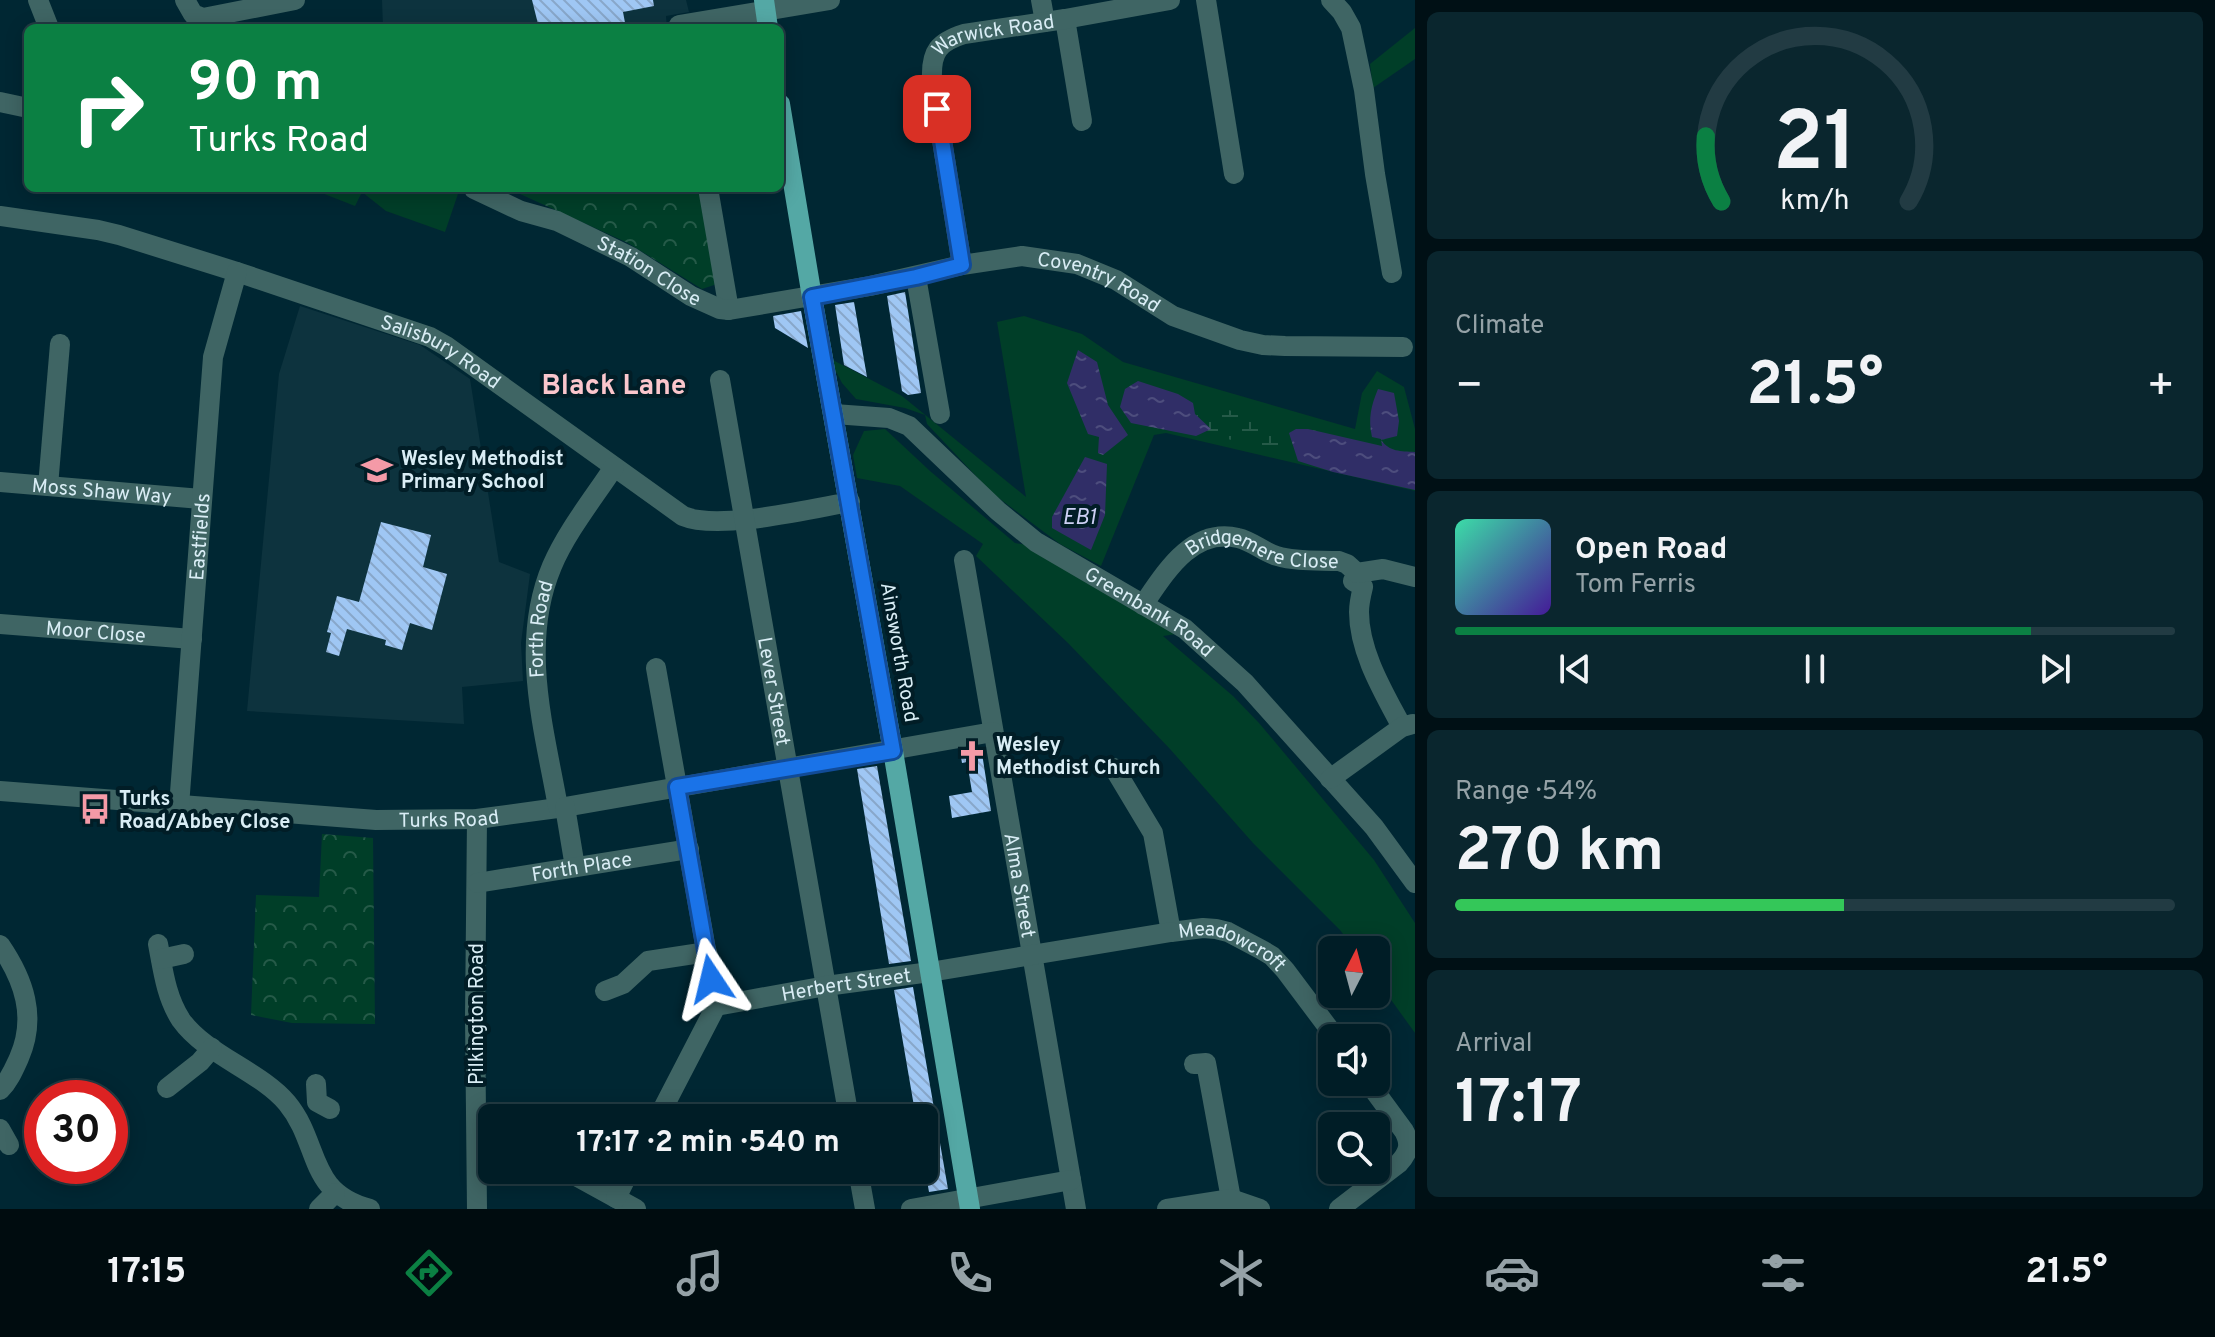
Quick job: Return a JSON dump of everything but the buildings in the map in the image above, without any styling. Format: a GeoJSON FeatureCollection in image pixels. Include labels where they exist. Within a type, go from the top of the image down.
{"type":"FeatureCollection","features":[{"type":"Feature","properties":{"kind":"main road","name":"Ainsworth Road"},"geometry":{"type":"LineString","coordinates":[[784,153],[850,502],[969,1204]]}},
{"type":"Feature","properties":{"kind":"street"},"geometry":{"type":"LineString","coordinates":[[38,0],[47,24]]}},
{"type":"Feature","properties":{"kind":"street"},"geometry":{"type":"LineString","coordinates":[[185,0],[193,14],[203,18],[295,0]]}},
{"type":"Feature","properties":{"kind":"street"},"geometry":{"type":"LineString","coordinates":[[698,24],[830,0]]}},
{"type":"Feature","properties":{"kind":"street"},"geometry":{"type":"LineString","coordinates":[[1041,0],[1055,21],[1082,121]]}},
{"type":"Feature","properties":{"kind":"street","name":"Warwick Road"},"geometry":{"type":"LineString","coordinates":[[962,265],[932,78],[934,55],[939,46],[964,34],[1170,0]]}},
{"type":"Feature","properties":{"kind":"street"},"geometry":{"type":"LineString","coordinates":[[1206,0],[1234,174]]}},
{"type":"Feature","properties":{"kind":"street"},"geometry":{"type":"LineString","coordinates":[[1331,0],[1351,28],[1364,90],[1392,273]]}},
{"type":"Feature","properties":{"kind":"street"},"geometry":{"type":"LineString","coordinates":[[0,102],[24,107]]}},
{"type":"Feature","properties":{"kind":"street"},"geometry":{"type":"LineString","coordinates":[[709,192],[729,310]]}},
{"type":"Feature","properties":{"kind":"street","name":"Station Close"},"geometry":{"type":"LineString","coordinates":[[484,200],[557,221],[631,257],[691,296],[720,309],[812,297]]}},
{"type":"Feature","properties":{"kind":"street","name":"Salisbury Road"},"geometry":{"type":"LineString","coordinates":[[0,216],[98,230],[237,272],[430,337],[693,521],[744,519],[850,502]]}},
{"type":"Feature","properties":{"kind":"street","name":"Coventry Road"},"geometry":{"type":"LineString","coordinates":[[812,297],[962,265],[1022,256],[1077,264],[1116,280],[1173,316],[1240,340],[1380,356],[1403,347]]}},
{"type":"Feature","properties":{"kind":"street","name":"Eastfields"},"geometry":{"type":"LineString","coordinates":[[179,806],[213,357],[237,272]]}},
{"type":"Feature","properties":{"kind":"street"},"geometry":{"type":"LineString","coordinates":[[916,277],[940,414]]}},
{"type":"Feature","properties":{"kind":"street"},"geometry":{"type":"LineString","coordinates":[[48,486],[60,343]]}},
{"type":"Feature","properties":{"kind":"street","name":"Lever Street"},"geometry":{"type":"LineString","coordinates":[[720,380],[717,410],[744,519],[847,1104]]}},
{"type":"Feature","properties":{"kind":"street","name":"Greenbank Road"},"geometry":{"type":"LineString","coordinates":[[834,414],[889,418],[909,426],[1036,542],[1185,629],[1245,683],[1374,827],[1415,883]]}},
{"type":"Feature","properties":{"kind":"street","name":"Forth Road"},"geometry":{"type":"LineString","coordinates":[[575,867],[537,687],[537,619],[552,564],[614,467]]}},
{"type":"Feature","properties":{"kind":"street","name":"Moss Shaw Way"},"geometry":{"type":"LineString","coordinates":[[0,482],[201,499]]}},
{"type":"Feature","properties":{"kind":"street","name":"Bridgemere Close"},"geometry":{"type":"LineString","coordinates":[[1143,605],[1165,573],[1187,550],[1207,538],[1237,538],[1281,557],[1339,561],[1347,564],[1353,581],[1383,569],[1415,577]]}},
{"type":"Feature","properties":{"kind":"street","name":"Alma Street"},"geometry":{"type":"LineString","coordinates":[[964,560],[1076,1209]]}},
{"type":"Feature","properties":{"kind":"street"},"geometry":{"type":"LineString","coordinates":[[1330,779],[1408,725],[1378,679],[1361,636],[1358,610],[1363,587],[1353,581]]}},
{"type":"Feature","properties":{"kind":"street","name":"Moor Close"},"geometry":{"type":"LineString","coordinates":[[0,624],[192,639]]}},
{"type":"Feature","properties":{"kind":"street"},"geometry":{"type":"LineString","coordinates":[[656,668],[716,1006],[665,1104]]}},
{"type":"Feature","properties":{"kind":"street","name":"Turks Road"},"geometry":{"type":"LineString","coordinates":[[0,791],[376,820],[477,819],[788,769],[993,732]]}},
{"type":"Feature","properties":{"kind":"street","name":"Meadowcroft"},"geometry":{"type":"LineString","coordinates":[[1114,767],[1153,833],[1171,932],[1216,929],[1228,932],[1272,956],[1326,1024]]}},
{"type":"Feature","properties":{"kind":"street","name":"Pilkington Road"},"geometry":{"type":"LineString","coordinates":[[477,819],[483,1104]]}},
{"type":"Feature","properties":{"kind":"street","name":"Forth Place"},"geometry":{"type":"LineString","coordinates":[[477,883],[689,849]]}},
{"type":"Feature","properties":{"kind":"street","name":"Herbert Street"},"geometry":{"type":"LineString","coordinates":[[716,1006],[1171,932]]}},
{"type":"Feature","properties":{"kind":"street"},"geometry":{"type":"LineString","coordinates":[[0,945],[24,989],[29,1018],[22,1051],[0,1090]]}},
{"type":"Feature","properties":{"kind":"street"},"geometry":{"type":"LineString","coordinates":[[184,954],[160,951],[168,992],[183,1023],[212,1048],[276,1092],[294,1114],[325,1182],[348,1201],[370,1209]]}},
{"type":"Feature","properties":{"kind":"street"},"geometry":{"type":"LineString","coordinates":[[605,991],[623,984],[648,961],[707,952]]}},
{"type":"Feature","properties":{"kind":"street"},"geometry":{"type":"LineString","coordinates":[[167,1088],[191,1076],[212,1048]]}},
{"type":"Feature","properties":{"kind":"street"},"geometry":{"type":"LineString","coordinates":[[1194,1064],[1206,1063],[1231,1199]]}},
{"type":"Feature","properties":{"kind":"street"},"geometry":{"type":"LineString","coordinates":[[1339,1209],[1399,1163],[1409,1148],[1409,1139],[1378,1096]]}},
{"type":"Feature","properties":{"kind":"street"},"geometry":{"type":"LineString","coordinates":[[294,1114],[321,1098]]}},
{"type":"Feature","properties":{"kind":"street"},"geometry":{"type":"LineString","coordinates":[[911,1209],[969,1204],[1071,1180]]}},
{"type":"Feature","properties":{"kind":"street","name":"Pilkington Road"},"geometry":{"type":"LineString","coordinates":[[477,1209],[479,1184]]}},
{"type":"Feature","properties":{"kind":"street"},"geometry":{"type":"LineString","coordinates":[[590,1184],[636,1209]]}},
{"type":"Feature","properties":{"kind":"street"},"geometry":{"type":"LineString","coordinates":[[616,1198],[623,1184]]}},
{"type":"Feature","properties":{"kind":"street"},"geometry":{"type":"LineString","coordinates":[[861,1184],[865,1209]]}},
{"type":"Feature","properties":{"kind":"street"},"geometry":{"type":"LineString","coordinates":[[319,1209],[335,1193]]}},
{"type":"Feature","properties":{"kind":"street"},"geometry":{"type":"LineString","coordinates":[[1167,1209],[1231,1199],[1260,1209]]}},
{"type":"Feature","properties":{"kind":"shaded area"},"geometry":{"type":"Polygon","coordinates":[[[382,0],[686,0],[689,12],[666,16],[667,24],[383,24],[382,0]]]}},
{"type":"Feature","properties":{"kind":"shaded area","name":"Wesley Methodist Primary School"},"geometry":{"type":"Polygon","coordinates":[[[300,306],[420,345],[470,379],[499,562],[530,574],[521,643],[523,681],[462,687],[464,724],[247,711],[279,374],[300,306]]]}},
{"type":"Feature","properties":{"kind":"green space"},"geometry":{"type":"Polygon","coordinates":[[[1415,28],[1415,59],[1373,88],[1370,64],[1415,28]]]}},
{"type":"Feature","properties":{"kind":"green space"},"geometry":{"type":"Polygon","coordinates":[[[319,192],[362,192],[355,206],[319,192]]]}},
{"type":"Feature","properties":{"kind":"green space"},"geometry":{"type":"Polygon","coordinates":[[[362,192],[459,192],[445,232],[386,211],[362,192]]]}},
{"type":"Feature","properties":{"kind":"green space"},"geometry":{"type":"Polygon","coordinates":[[[516,192],[701,192],[720,283],[702,289],[628,243],[516,192]]]}},
{"type":"Feature","properties":{"kind":"green space"},"geometry":{"type":"Polygon","coordinates":[[[1024,316],[1082,334],[1123,362],[1355,429],[1362,393],[1377,371],[1404,387],[1415,429],[1415,491],[1166,433],[1154,435],[1101,566],[1060,544],[992,493],[927,424],[925,415],[856,399],[842,383],[829,358],[902,396],[1026,497],[997,322],[1024,316]]]}},
{"type":"Feature","properties":{"kind":"green space"},"geometry":{"type":"Polygon","coordinates":[[[1193,403],[1215,406],[1273,423],[1288,437],[1285,452],[1279,457],[1252,445],[1204,432],[1210,429],[1195,414],[1193,403]]]}},
{"type":"Feature","properties":{"kind":"green space"},"geometry":{"type":"Polygon","coordinates":[[[885,429],[1015,543],[1028,545],[1176,634],[1163,636],[1233,696],[1259,723],[1374,860],[1415,923],[1415,1033],[1390,998],[1390,936],[1344,936],[1253,843],[1170,749],[1068,643],[976,556],[983,544],[900,486],[857,478],[853,455],[864,431],[885,429]]]}},
{"type":"Feature","properties":{"kind":"green space"},"geometry":{"type":"Polygon","coordinates":[[[322,834],[373,838],[375,1024],[292,1023],[251,1015],[256,895],[319,897],[322,834]]]}},
{"type":"Feature","properties":{"kind":"water"},"geometry":{"type":"Polygon","coordinates":[[[1078,350],[1097,362],[1108,405],[1128,435],[1103,455],[1098,453],[1099,437],[1088,434],[1067,383],[1078,350]]]}},
{"type":"Feature","properties":{"kind":"water"},"geometry":{"type":"Polygon","coordinates":[[[1138,381],[1178,394],[1193,403],[1195,414],[1211,429],[1196,436],[1131,423],[1120,407],[1125,389],[1138,381]]]}},
{"type":"Feature","properties":{"kind":"water"},"geometry":{"type":"Polygon","coordinates":[[[1378,389],[1394,393],[1399,421],[1397,436],[1381,440],[1372,437],[1370,424],[1378,389]]]}},
{"type":"Feature","properties":{"kind":"water"},"geometry":{"type":"Polygon","coordinates":[[[1296,429],[1308,429],[1382,446],[1381,440],[1392,449],[1415,452],[1415,490],[1298,461],[1289,433],[1296,429]]]}},
{"type":"Feature","properties":{"kind":"water","name":"EB1"},"geometry":{"type":"Polygon","coordinates":[[[1085,457],[1107,464],[1105,515],[1091,550],[1052,528],[1052,517],[1085,457]]]}},
{"type":"Feature","properties":{"kind":"place","name":"Wesley Methodist Primary School"},"geometry":{"type":"Point","coordinates":[377,470]}},
{"type":"Feature","properties":{"kind":"place","name":"Wesley Methodist Church"},"geometry":{"type":"Point","coordinates":[972,756]}},
{"type":"Feature","properties":{"kind":"place","name":"Turks Road/Abbey Close"},"geometry":{"type":"Point","coordinates":[95,809]}},
{"type":"Feature","properties":{"kind":"district","name":"Black Lane"},"geometry":{"type":"Point","coordinates":[614,384]}},
{"type":"Feature","properties":{"kind":"route"},"geometry":{"type":"LineString","coordinates":[[711,979],[677,787],[893,751],[812,297],[962,265],[937,109]]}}]}
